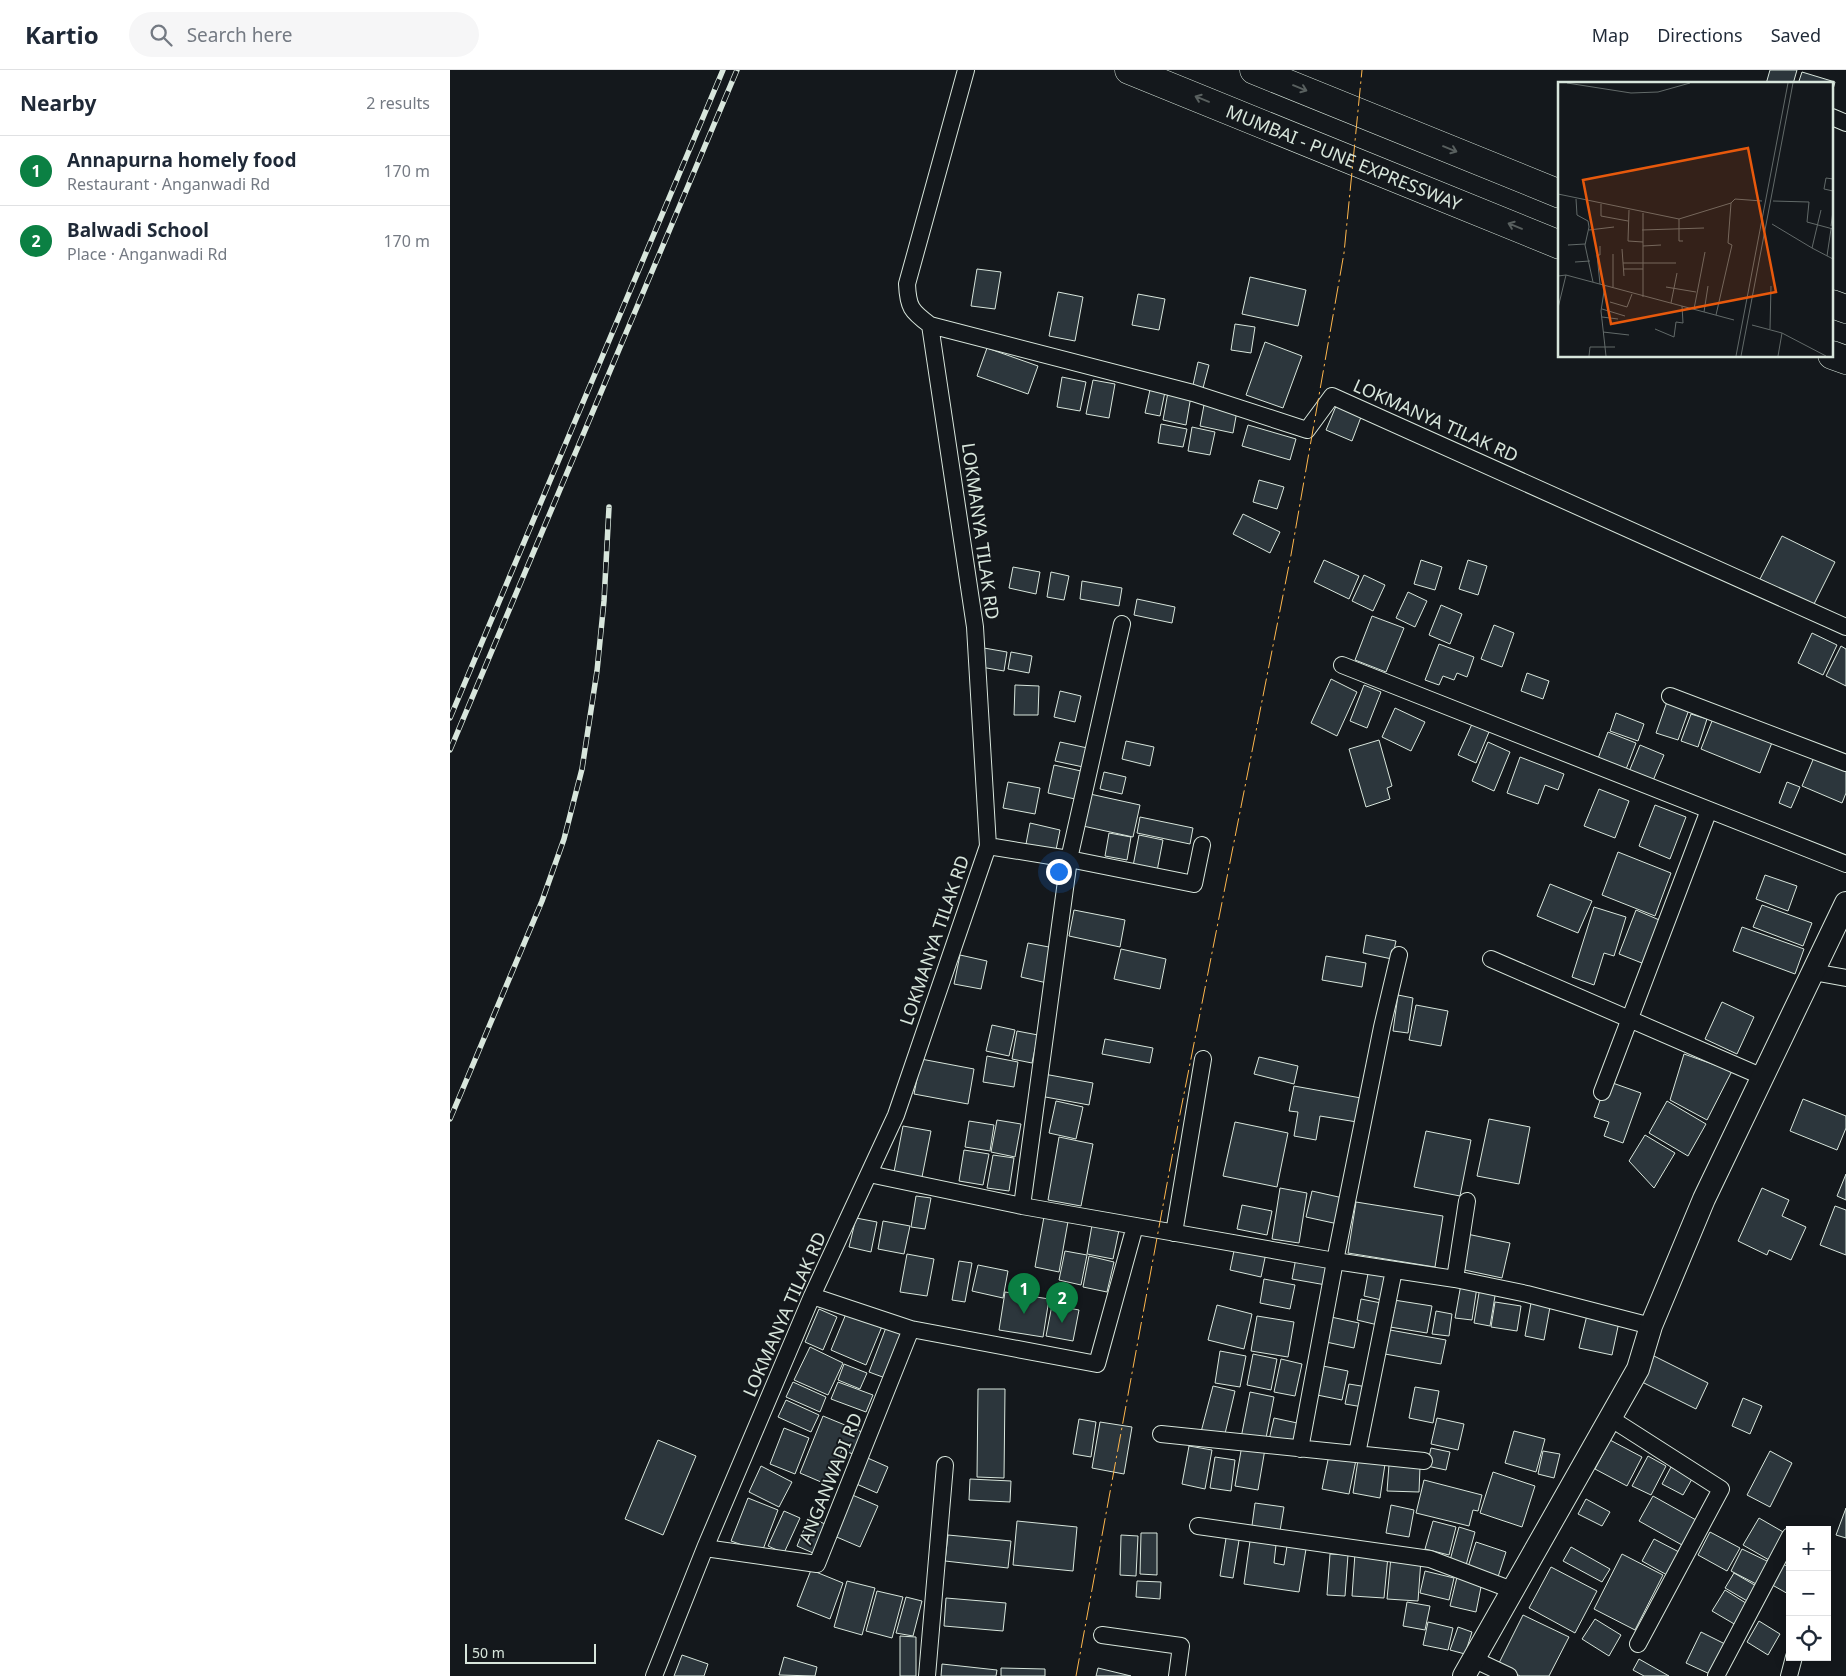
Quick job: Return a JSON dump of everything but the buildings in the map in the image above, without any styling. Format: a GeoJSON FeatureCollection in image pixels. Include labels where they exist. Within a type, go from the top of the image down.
{"type":"FeatureCollection","features":[{"type":"Feature","properties":{"kind":"highway","name":"MUMBAI - PUNE EXPRESSWAY"},"geometry":{"type":"LineString","coordinates":[[1129,70],[1558,243]]}},
{"type":"Feature","properties":{"kind":"highway"},"geometry":{"type":"LineString","coordinates":[[1254,70],[1558,193]]}},
{"type":"Feature","properties":{"kind":"highway"},"geometry":{"type":"LineString","coordinates":[[1834,305],[1846,310]]}},
{"type":"Feature","properties":{"kind":"highway"},"geometry":{"type":"LineString","coordinates":[[1834,356],[1846,360]]}},
{"type":"Feature","properties":{"kind":"main road"},"geometry":{"type":"LineString","coordinates":[[1469,1667],[1638,1369],[1652,1326],[1704,1199],[1846,903]]}},
{"type":"Feature","properties":{"kind":"street"},"geometry":{"type":"LineString","coordinates":[[930,325],[918,316],[908,303],[907,284],[966,70]]}},
{"type":"Feature","properties":{"kind":"street"},"geometry":{"type":"LineString","coordinates":[[1834,119],[1846,123]]}},
{"type":"Feature","properties":{"kind":"street","name":"LOKMANYA TILAK RD"},"geometry":{"type":"LineString","coordinates":[[654,1676],[705,1548],[812,1296],[896,1115],[988,846],[975,627],[930,325],[1193,393],[1307,430],[1332,396],[1846,627]]}},
{"type":"Feature","properties":{"kind":"street"},"geometry":{"type":"LineString","coordinates":[[1022,1206],[1069,859],[1122,624]]}},
{"type":"Feature","properties":{"kind":"street"},"geometry":{"type":"LineString","coordinates":[[1342,665],[1846,864]]}},
{"type":"Feature","properties":{"kind":"street"},"geometry":{"type":"LineString","coordinates":[[1670,696],[1846,763]]}},
{"type":"Feature","properties":{"kind":"street"},"geometry":{"type":"LineString","coordinates":[[1602,1092],[1709,810]]}},
{"type":"Feature","properties":{"kind":"street"},"geometry":{"type":"LineString","coordinates":[[988,846],[1069,859],[1194,884],[1202,846]]}},
{"type":"Feature","properties":{"kind":"street"},"geometry":{"type":"LineString","coordinates":[[1300,1449],[1335,1261],[1382,1027],[1399,955]]}},
{"type":"Feature","properties":{"kind":"street"},"geometry":{"type":"LineString","coordinates":[[1491,959],[1763,1077]]}},
{"type":"Feature","properties":{"kind":"street"},"geometry":{"type":"LineString","coordinates":[[1813,972],[1846,978]]}},
{"type":"Feature","properties":{"kind":"street"},"geometry":{"type":"LineString","coordinates":[[1174,1233],[1203,1059]]}},
{"type":"Feature","properties":{"kind":"street"},"geometry":{"type":"LineString","coordinates":[[869,1174],[1022,1206],[1335,1261],[1454,1279],[1527,1294],[1652,1326]]}},
{"type":"Feature","properties":{"kind":"street"},"geometry":{"type":"LineString","coordinates":[[1454,1279],[1467,1201]]}},
{"type":"Feature","properties":{"kind":"street"},"geometry":{"type":"LineString","coordinates":[[812,1296],[911,1329],[1097,1364],[1135,1226]]}},
{"type":"Feature","properties":{"kind":"street"},"geometry":{"type":"LineString","coordinates":[[1357,1454],[1394,1270]]}},
{"type":"Feature","properties":{"kind":"street","name":"ANGANWADI RD"},"geometry":{"type":"LineString","coordinates":[[705,1548],[817,1564],[911,1329]]}},
{"type":"Feature","properties":{"kind":"street"},"geometry":{"type":"LineString","coordinates":[[1610,1418],[1721,1489],[1638,1644]]}},
{"type":"Feature","properties":{"kind":"street"},"geometry":{"type":"LineString","coordinates":[[1162,1434],[1424,1461]]}},
{"type":"Feature","properties":{"kind":"street"},"geometry":{"type":"LineString","coordinates":[[927,1676],[945,1466]]}},
{"type":"Feature","properties":{"kind":"street"},"geometry":{"type":"LineString","coordinates":[[1198,1526],[1430,1559],[1512,1590]]}},
{"type":"Feature","properties":{"kind":"street"},"geometry":{"type":"LineString","coordinates":[[1716,1676],[1786,1544]]}},
{"type":"Feature","properties":{"kind":"street"},"geometry":{"type":"LineString","coordinates":[[1102,1636],[1181,1646],[1176,1676]]}},
{"type":"Feature","properties":{"kind":"street"},"geometry":{"type":"LineString","coordinates":[[1789,1676],[1793,1661]]}},
{"type":"Feature","properties":{"kind":"street"},"geometry":{"type":"LineString","coordinates":[[1469,1667],[1509,1676]]}},
{"type":"Feature","properties":{"kind":"railway"},"geometry":{"type":"LineString","coordinates":[[450,718],[723,70]]}},
{"type":"Feature","properties":{"kind":"railway"},"geometry":{"type":"LineString","coordinates":[[450,750],[737,70]]}},
{"type":"Feature","properties":{"kind":"railway"},"geometry":{"type":"LineString","coordinates":[[450,1119],[542,901],[564,839],[582,769],[597,671],[604,601],[609,507]]}},
{"type":"Feature","properties":{"kind":"power"},"geometry":{"type":"LineString","coordinates":[[1076,1676],[1179,1119],[1291,555],[1344,253],[1362,70]]}},
{"type":"Feature","properties":{"kind":"place","name":"Annapurna homely food"},"geometry":{"type":"Point","coordinates":[1024,1314]}},
{"type":"Feature","properties":{"kind":"place","name":"Balwadi School"},"geometry":{"type":"Point","coordinates":[1062,1323]}}]}
